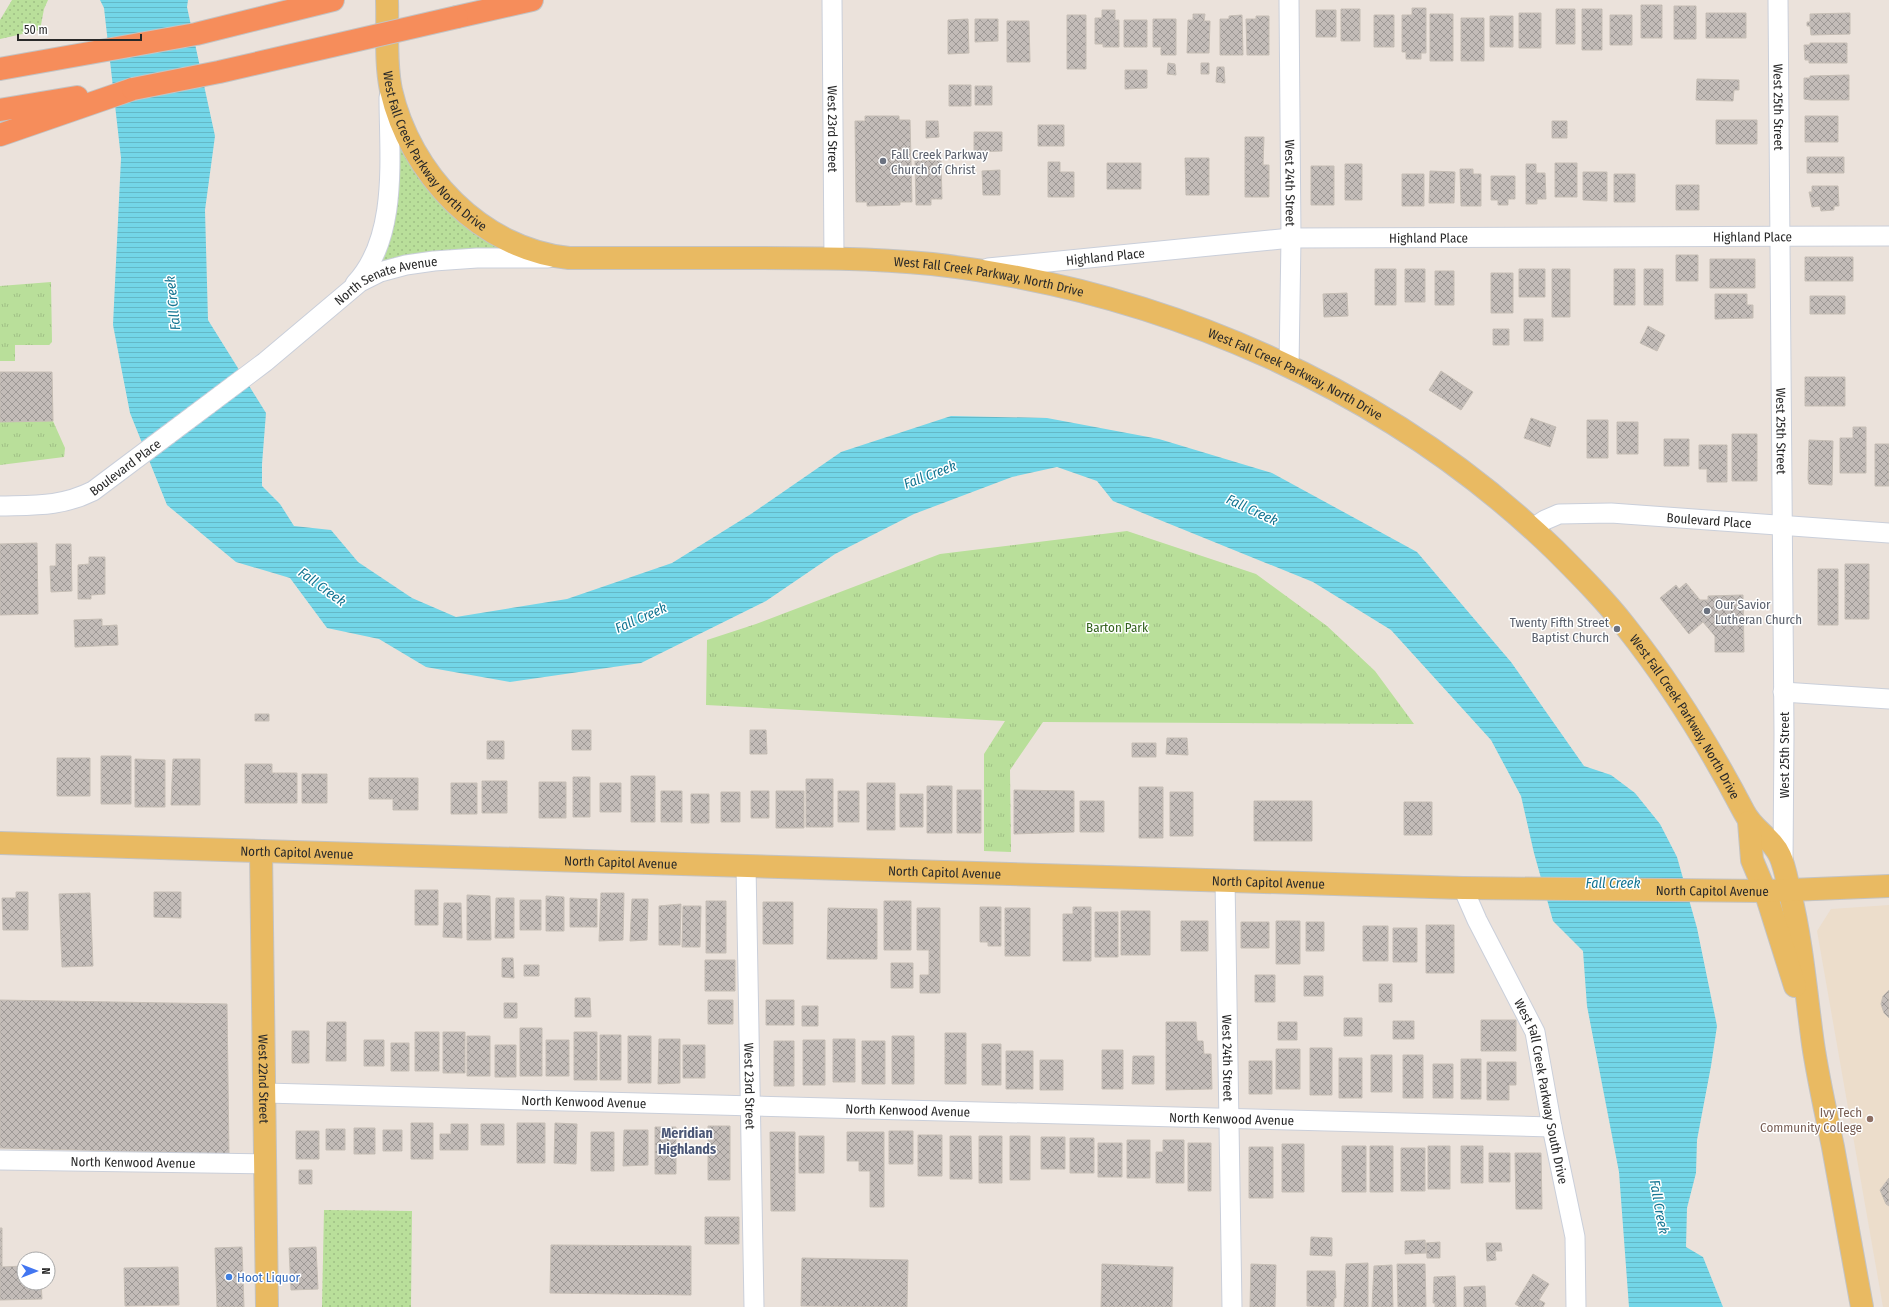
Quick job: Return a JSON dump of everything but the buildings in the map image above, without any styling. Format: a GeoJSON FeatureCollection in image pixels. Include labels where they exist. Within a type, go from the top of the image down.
{"type":"FeatureCollection","features":[{"type":"Feature","properties":{"kind":"highway"},"geometry":{"type":"LineString","coordinates":[[0,68],[196,34],[333,0]]}},
{"type":"Feature","properties":{"kind":"highway"},"geometry":{"type":"LineString","coordinates":[[0,110],[27,114],[133,89],[219,72],[532,0]]}},
{"type":"Feature","properties":{"kind":"highway"},"geometry":{"type":"LineString","coordinates":[[0,135],[27,114]]}},
{"type":"Feature","properties":{"kind":"main road"},"geometry":{"type":"LineString","coordinates":[[387,0],[388,73]]}},
{"type":"Feature","properties":{"kind":"main road","name":"West Fall Creek Parkway North Drive"},"geometry":{"type":"LineString","coordinates":[[388,73],[401,126],[410,145],[429,174],[455,203],[484,227],[509,242],[546,254],[569,258],[663,258]]}},
{"type":"Feature","properties":{"kind":"main road","name":"West Fall Creek Parkway, North Drive"},"geometry":{"type":"LineString","coordinates":[[663,258],[834,258],[902,261],[969,269],[1053,284],[1107,297],[1215,335],[1290,367],[1355,402],[1407,434],[1475,482],[1533,528],[1603,600],[1650,658],[1708,746],[1749,822],[1772,843],[1783,862],[1797,921],[1814,1048],[1862,1307]]}},
{"type":"Feature","properties":{"kind":"main road","name":"West Fall Creek Parkway, North Drive"},"geometry":{"type":"LineString","coordinates":[[1749,822],[1752,860],[1765,891],[1814,1048]]}},
{"type":"Feature","properties":{"kind":"main road","name":"North Capitol Avenue"},"geometry":{"type":"LineString","coordinates":[[0,842],[1463,888],[1765,891],[1889,886]]}},
{"type":"Feature","properties":{"kind":"main road","name":"West 22nd Street"},"geometry":{"type":"LineString","coordinates":[[261,851],[267,1307]]}},
{"type":"Feature","properties":{"kind":"street","name":"West 23rd Street"},"geometry":{"type":"LineString","coordinates":[[832,0],[834,258]]}},
{"type":"Feature","properties":{"kind":"street","name":"West 24th Street"},"geometry":{"type":"LineString","coordinates":[[1289,0],[1291,238],[1290,367]]}},
{"type":"Feature","properties":{"kind":"street","name":"West 25th Street"},"geometry":{"type":"LineString","coordinates":[[1778,0],[1784,692],[1783,862]]}},
{"type":"Feature","properties":{"kind":"street","name":"West Fall Creek Parkway North Drive"},"geometry":{"type":"LineString","coordinates":[[343,295],[356,282],[371,260],[385,223],[389,188],[388,73]]}},
{"type":"Feature","properties":{"kind":"street","name":"Highland Place"},"geometry":{"type":"LineString","coordinates":[[969,269],[1291,238],[1889,236]]}},
{"type":"Feature","properties":{"kind":"street","name":"North Senate Avenue"},"geometry":{"type":"LineString","coordinates":[[234,385],[265,362],[343,295],[360,282],[380,272],[406,265],[434,261],[477,258],[569,258]]}},
{"type":"Feature","properties":{"kind":"street","name":"Boulevard Place"},"geometry":{"type":"LineString","coordinates":[[0,506],[52,505],[78,498],[104,484],[234,385]]}},
{"type":"Feature","properties":{"kind":"street","name":"Boulevard Place"},"geometry":{"type":"LineString","coordinates":[[1533,528],[1545,520],[1559,514],[1611,513],[1889,533]]}},
{"type":"Feature","properties":{"kind":"street"},"geometry":{"type":"LineString","coordinates":[[1784,692],[1889,699]]}},
{"type":"Feature","properties":{"kind":"street","name":"West 23rd Street"},"geometry":{"type":"LineString","coordinates":[[746,866],[754,1307]]}},
{"type":"Feature","properties":{"kind":"street","name":"West 24th Street"},"geometry":{"type":"LineString","coordinates":[[1225,880],[1232,1307]]}},
{"type":"Feature","properties":{"kind":"street","name":"West Fall Creek Parkway South Drive"},"geometry":{"type":"LineString","coordinates":[[1463,888],[1477,920],[1535,1032],[1552,1126],[1575,1237],[1576,1307]]}},
{"type":"Feature","properties":{"kind":"street","name":"North Kenwood Avenue"},"geometry":{"type":"LineString","coordinates":[[265,1093],[1229,1119],[1552,1126]]}},
{"type":"Feature","properties":{"kind":"street","name":"North Kenwood Avenue"},"geometry":{"type":"LineString","coordinates":[[0,1160],[265,1164]]}},
{"type":"Feature","properties":{"kind":"shaded area","name":"Ivy Tech Community College"},"geometry":{"type":"Polygon","coordinates":[[[1889,905],[1889,1307],[1883,1307],[1817,931],[1831,909],[1889,905]]]}},
{"type":"Feature","properties":{"kind":"green space"},"geometry":{"type":"Polygon","coordinates":[[[12,0],[48,0],[44,9],[40,30],[0,39],[0,20],[12,0]]]}},
{"type":"Feature","properties":{"kind":"green space"},"geometry":{"type":"Polygon","coordinates":[[[398,139],[503,250],[454,250],[438,252],[408,257],[375,266],[398,139]]]}},
{"type":"Feature","properties":{"kind":"green space"},"geometry":{"type":"Polygon","coordinates":[[[51,282],[52,342],[49,345],[15,345],[15,361],[0,361],[0,286],[51,282]]]}},
{"type":"Feature","properties":{"kind":"green space"},"geometry":{"type":"Polygon","coordinates":[[[53,421],[65,448],[64,457],[0,465],[0,422],[53,421]]]}},
{"type":"Feature","properties":{"kind":"green space","name":"Barton Park"},"geometry":{"type":"Polygon","coordinates":[[[1127,531],[1256,574],[1327,626],[1375,671],[1414,724],[1043,722],[1010,770],[1011,852],[984,851],[984,754],[1005,721],[706,705],[707,640],[756,624],[940,554],[1127,531]]]}},
{"type":"Feature","properties":{"kind":"green space"},"geometry":{"type":"Polygon","coordinates":[[[324,1210],[412,1211],[411,1307],[322,1307],[324,1210]]]}},
{"type":"Feature","properties":{"kind":"water","name":"Fall Creek"},"geometry":{"type":"Polygon","coordinates":[[[100,0],[188,0],[187,7],[215,136],[205,210],[208,320],[266,413],[262,464],[262,486],[280,504],[294,526],[331,530],[358,562],[412,598],[456,617],[567,599],[672,563],[751,514],[841,452],[951,416],[1047,418],[1159,439],[1272,473],[1417,552],[1511,662],[1584,766],[1611,775],[1635,793],[1660,824],[1677,857],[1697,928],[1717,1026],[1697,1140],[1696,1173],[1687,1208],[1686,1247],[1703,1257],[1723,1307],[1629,1307],[1619,1172],[1587,1006],[1583,951],[1553,921],[1534,853],[1521,796],[1491,740],[1391,630],[1313,582],[1113,501],[1097,481],[1057,467],[1012,477],[914,514],[835,554],[766,601],[641,663],[510,682],[426,667],[379,639],[327,628],[290,578],[236,562],[167,505],[130,413],[113,325],[121,158],[104,8],[100,0]]]}},
{"type":"Feature","properties":{"kind":"place","name":"Fall Creek Parkway Church of Christ"},"geometry":{"type":"Point","coordinates":[883,161]}},
{"type":"Feature","properties":{"kind":"place","name":"Our Savior Lutheran Church"},"geometry":{"type":"Point","coordinates":[1707,611]}},
{"type":"Feature","properties":{"kind":"place","name":"Twenty Fifth Street Baptist Church"},"geometry":{"type":"Point","coordinates":[1617,629]}},
{"type":"Feature","properties":{"kind":"place","name":"Ivy Tech Community College"},"geometry":{"type":"Point","coordinates":[1870,1119]}},
{"type":"Feature","properties":{"kind":"place","name":"Hoot Liquor"},"geometry":{"type":"Point","coordinates":[229,1277]}},
{"type":"Feature","properties":{"kind":"district","name":"Meridian Highlands"},"geometry":{"type":"Point","coordinates":[687,1142]}}]}
